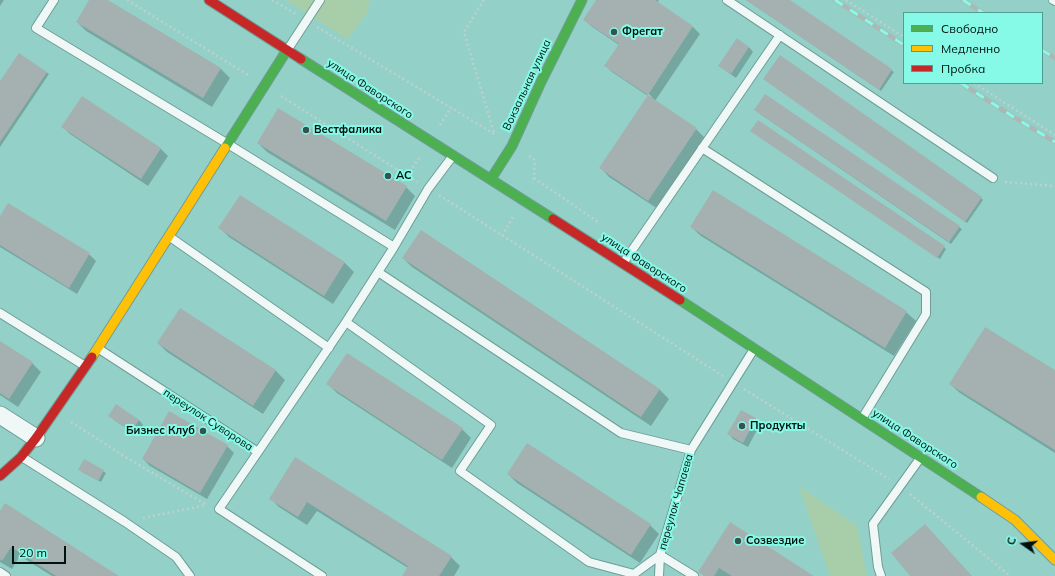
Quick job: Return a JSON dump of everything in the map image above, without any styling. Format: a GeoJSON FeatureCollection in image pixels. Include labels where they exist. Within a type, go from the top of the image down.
{"type":"FeatureCollection","features":[{"type":"Feature","properties":{"kind":"street","name":"улица Фаворского"},"geometry":{"type":"LineString","coordinates":[[209,0],[452,156],[623,263],[921,457],[1015,520],[1055,560]]}},
{"type":"Feature","properties":{"kind":"street","name":"Вокзальная улица"},"geometry":{"type":"LineString","coordinates":[[490,179],[512,146],[540,82],[582,0]]}},
{"type":"Feature","properties":{"kind":"street"},"geometry":{"type":"LineString","coordinates":[[0,476],[21,456],[36,438],[86,367],[287,50]]}},
{"type":"Feature","properties":{"kind":"street"},"geometry":{"type":"LineString","coordinates":[[0,415],[36,438]]}},
{"type":"Feature","properties":{"kind":"lane"},"geometry":{"type":"LineString","coordinates":[[54,0],[36,28],[228,144],[394,247]]}},
{"type":"Feature","properties":{"kind":"lane"},"geometry":{"type":"LineString","coordinates":[[287,50],[320,0]]}},
{"type":"Feature","properties":{"kind":"lane"},"geometry":{"type":"LineString","coordinates":[[727,0],[993,178]]}},
{"type":"Feature","properties":{"kind":"lane"},"geometry":{"type":"LineString","coordinates":[[623,263],[780,35]]}},
{"type":"Feature","properties":{"kind":"lane"},"geometry":{"type":"LineString","coordinates":[[702,148],[926,292],[926,314],[862,419]]}},
{"type":"Feature","properties":{"kind":"lane"},"geometry":{"type":"LineString","coordinates":[[258,452],[329,348],[394,247],[428,189],[452,156]]}},
{"type":"Feature","properties":{"kind":"lane"},"geometry":{"type":"LineString","coordinates":[[169,236],[329,348]]}},
{"type":"Feature","properties":{"kind":"lane"},"geometry":{"type":"LineString","coordinates":[[378,272],[621,433],[690,450]]}},
{"type":"Feature","properties":{"kind":"lane"},"geometry":{"type":"LineString","coordinates":[[0,313],[86,367]]}},
{"type":"Feature","properties":{"kind":"lane"},"geometry":{"type":"LineString","coordinates":[[346,322],[490,425],[460,471],[589,562],[634,574],[660,555],[694,576]]}},
{"type":"Feature","properties":{"kind":"lane","name":"переулок Суворова"},"geometry":{"type":"LineString","coordinates":[[98,348],[258,452],[219,509]]}},
{"type":"Feature","properties":{"kind":"lane","name":"переулок Чапаева"},"geometry":{"type":"LineString","coordinates":[[659,576],[660,555],[690,450],[754,349]]}},
{"type":"Feature","properties":{"kind":"lane"},"geometry":{"type":"LineString","coordinates":[[21,456],[125,522],[176,557],[190,576]]}},
{"type":"Feature","properties":{"kind":"lane"},"geometry":{"type":"LineString","coordinates":[[881,576],[878,567],[873,524],[921,457]]}},
{"type":"Feature","properties":{"kind":"lane"},"geometry":{"type":"LineString","coordinates":[[219,509],[322,576]]}},
{"type":"Feature","properties":{"kind":"lane"},"geometry":{"type":"LineString","coordinates":[[0,572],[6,576]]}},
{"type":"Feature","properties":{"kind":"path"},"geometry":{"type":"LineString","coordinates":[[127,0],[733,382],[901,486],[1010,576]]}},
{"type":"Feature","properties":{"kind":"path"},"geometry":{"type":"LineString","coordinates":[[272,0],[495,134],[535,160],[534,178]]}},
{"type":"Feature","properties":{"kind":"path"},"geometry":{"type":"LineString","coordinates":[[484,0],[464,32],[495,134]]}},
{"type":"Feature","properties":{"kind":"path"},"geometry":{"type":"LineString","coordinates":[[846,0],[903,36]]}},
{"type":"Feature","properties":{"kind":"path"},"geometry":{"type":"LineString","coordinates":[[976,84],[1055,135]]}},
{"type":"Feature","properties":{"kind":"path"},"geometry":{"type":"LineString","coordinates":[[495,134],[498,127]]}},
{"type":"Feature","properties":{"kind":"path"},"geometry":{"type":"LineString","coordinates":[[993,178],[1003,182],[1055,186]]}},
{"type":"Feature","properties":{"kind":"path"},"geometry":{"type":"LineString","coordinates":[[55,412],[127,458],[207,505],[219,509]]}},
{"type":"Feature","properties":{"kind":"path"},"geometry":{"type":"LineString","coordinates":[[125,522],[207,505]]}},
{"type":"Feature","properties":{"kind":"green space"},"geometry":{"type":"Polygon","coordinates":[[[286,0],[370,0],[367,13],[347,39],[286,0]]]}},
{"type":"Feature","properties":{"kind":"green space"},"geometry":{"type":"Polygon","coordinates":[[[799,486],[857,526],[867,576],[830,576],[799,486]]]}},
{"type":"Feature","properties":{"kind":"building"},"geometry":{"type":"Polygon","coordinates":[[[89,0],[108,0],[221,68],[203,98],[76,22],[89,0]]]}},
{"type":"Feature","properties":{"kind":"building"},"geometry":{"type":"Polygon","coordinates":[[[596,0],[655,0],[693,26],[648,95],[604,66],[619,44],[583,20],[596,0]]]}},
{"type":"Feature","properties":{"kind":"building"},"geometry":{"type":"Polygon","coordinates":[[[746,0],[790,0],[892,69],[879,90],[746,0]]]}},
{"type":"Feature","properties":{"kind":"building"},"geometry":{"type":"Polygon","coordinates":[[[737,38],[749,47],[731,74],[718,66],[737,38]]]}},
{"type":"Feature","properties":{"kind":"building"},"geometry":{"type":"Polygon","coordinates":[[[19,53],[47,72],[0,142],[0,81],[19,53]]]}},
{"type":"Feature","properties":{"kind":"building"},"geometry":{"type":"Polygon","coordinates":[[[780,55],[982,197],[965,222],[763,79],[780,55]]]}},
{"type":"Feature","properties":{"kind":"building"},"geometry":{"type":"Polygon","coordinates":[[[765,94],[960,226],[949,242],[754,110],[765,94]]]}},
{"type":"Feature","properties":{"kind":"building"},"geometry":{"type":"Polygon","coordinates":[[[648,95],[697,128],[648,201],[599,168],[648,95]]]}},
{"type":"Feature","properties":{"kind":"building"},"geometry":{"type":"Polygon","coordinates":[[[82,96],[161,148],[141,179],[61,127],[82,96]]]}},
{"type":"Feature","properties":{"kind":"building"},"geometry":{"type":"Polygon","coordinates":[[[278,108],[407,186],[386,221],[257,143],[278,108]]]}},
{"type":"Feature","properties":{"kind":"building"},"geometry":{"type":"Polygon","coordinates":[[[758,120],[945,246],[937,258],[750,131],[758,120]]]}},
{"type":"Feature","properties":{"kind":"building"},"geometry":{"type":"Polygon","coordinates":[[[713,190],[907,311],[885,348],[690,227],[713,190]]]}},
{"type":"Feature","properties":{"kind":"building"},"geometry":{"type":"Polygon","coordinates":[[[240,195],[345,262],[324,296],[218,228],[240,195]]]}},
{"type":"Feature","properties":{"kind":"building"},"geometry":{"type":"Polygon","coordinates":[[[8,203],[90,253],[69,288],[0,245],[0,216],[8,203]]]}},
{"type":"Feature","properties":{"kind":"building"},"geometry":{"type":"Polygon","coordinates":[[[421,230],[660,389],[641,417],[402,258],[421,230]]]}},
{"type":"Feature","properties":{"kind":"building"},"geometry":{"type":"Polygon","coordinates":[[[180,308],[276,370],[253,406],[157,343],[180,308]]]}},
{"type":"Feature","properties":{"kind":"building"},"geometry":{"type":"Polygon","coordinates":[[[985,327],[1055,370],[1055,450],[949,384],[985,327]]]}},
{"type":"Feature","properties":{"kind":"building"},"geometry":{"type":"Polygon","coordinates":[[[0,341],[33,362],[9,399],[0,393],[0,341]]]}},
{"type":"Feature","properties":{"kind":"building"},"geometry":{"type":"Polygon","coordinates":[[[347,353],[463,428],[442,460],[326,384],[347,353]]]}},
{"type":"Feature","properties":{"kind":"building"},"geometry":{"type":"Polygon","coordinates":[[[116,404],[139,420],[132,431],[108,416],[116,404]]]}},
{"type":"Feature","properties":{"kind":"building","name":"Продукты"},"geometry":{"type":"Polygon","coordinates":[[[741,410],[756,418],[743,443],[727,434],[741,410]]]}},
{"type":"Feature","properties":{"kind":"building"},"geometry":{"type":"Polygon","coordinates":[[[169,411],[228,445],[200,493],[142,459],[169,411]]]}},
{"type":"Feature","properties":{"kind":"building"},"geometry":{"type":"Polygon","coordinates":[[[527,443],[651,524],[631,555],[507,474],[527,443]]]}},
{"type":"Feature","properties":{"kind":"building"},"geometry":{"type":"Polygon","coordinates":[[[295,457],[452,556],[439,576],[402,576],[408,566],[307,502],[298,517],[269,499],[295,457]]]}},
{"type":"Feature","properties":{"kind":"building"},"geometry":{"type":"Polygon","coordinates":[[[84,459],[104,470],[98,481],[78,470],[84,459]]]}},
{"type":"Feature","properties":{"kind":"building"},"geometry":{"type":"Polygon","coordinates":[[[5,503],[119,576],[56,576],[11,547],[2,561],[0,559],[0,511],[5,503]]]}},
{"type":"Feature","properties":{"kind":"building","name":"Созвездие"},"geometry":{"type":"Polygon","coordinates":[[[730,522],[814,576],[732,576],[719,568],[714,576],[705,576],[698,572],[730,522]]]}},
{"type":"Feature","properties":{"kind":"building"},"geometry":{"type":"Polygon","coordinates":[[[925,524],[972,576],[910,576],[891,553],[925,524]]]}},
{"type":"Feature","properties":{"kind":"railway"},"geometry":{"type":"LineString","coordinates":[[835,0],[903,44]]}},
{"type":"Feature","properties":{"kind":"railway"},"geometry":{"type":"LineString","coordinates":[[963,0],[981,12]]}},
{"type":"Feature","properties":{"kind":"railway"},"geometry":{"type":"LineString","coordinates":[[1043,51],[1055,58]]}},
{"type":"Feature","properties":{"kind":"railway"},"geometry":{"type":"LineString","coordinates":[[963,84],[1055,142]]}},
{"type":"Feature","properties":{"kind":"traffic: fast"},"geometry":{"type":"LineString","coordinates":[[491,179],[512,146],[541,82],[582,0]]}},
{"type":"Feature","properties":{"kind":"traffic: fast"},"geometry":{"type":"LineString","coordinates":[[225,148],[287,50]]}},
{"type":"Feature","properties":{"kind":"traffic: fast"},"geometry":{"type":"LineString","coordinates":[[301,59],[553,219]]}},
{"type":"Feature","properties":{"kind":"traffic: fast"},"geometry":{"type":"LineString","coordinates":[[680,300],[981,497]]}},
{"type":"Feature","properties":{"kind":"traffic: slow"},"geometry":{"type":"LineString","coordinates":[[92,357],[225,148]]}},
{"type":"Feature","properties":{"kind":"traffic: slow"},"geometry":{"type":"LineString","coordinates":[[981,497],[1015,520],[1055,560]]}},
{"type":"Feature","properties":{"kind":"traffic: jam"},"geometry":{"type":"LineString","coordinates":[[209,0],[301,59]]}},
{"type":"Feature","properties":{"kind":"traffic: jam"},"geometry":{"type":"LineString","coordinates":[[553,219],[680,300]]}},
{"type":"Feature","properties":{"kind":"traffic: jam"},"geometry":{"type":"LineString","coordinates":[[0,476],[21,457],[36,438],[92,357]]}},
{"type":"Feature","properties":{"kind":"place","name":"Фрегат"},"geometry":{"type":"Point","coordinates":[614,32]}},
{"type":"Feature","properties":{"kind":"place","name":"Вестфалика"},"geometry":{"type":"Point","coordinates":[306,130]}},
{"type":"Feature","properties":{"kind":"place","name":"АС"},"geometry":{"type":"Point","coordinates":[388,176]}},
{"type":"Feature","properties":{"kind":"place","name":"Продукты"},"geometry":{"type":"Point","coordinates":[742,426]}},
{"type":"Feature","properties":{"kind":"place","name":"Бизнес Клуб"},"geometry":{"type":"Point","coordinates":[203,431]}},
{"type":"Feature","properties":{"kind":"place","name":"Созвездие"},"geometry":{"type":"Point","coordinates":[738,541]}}]}
